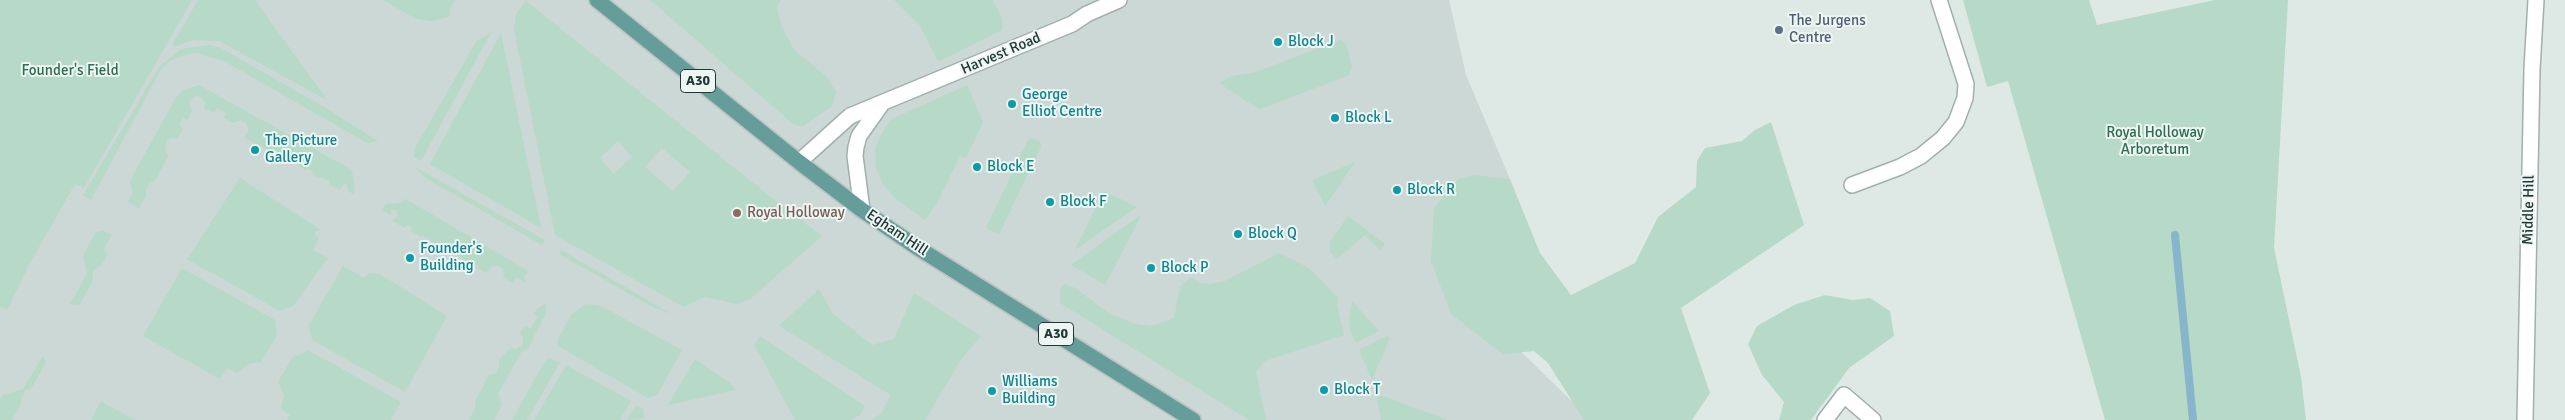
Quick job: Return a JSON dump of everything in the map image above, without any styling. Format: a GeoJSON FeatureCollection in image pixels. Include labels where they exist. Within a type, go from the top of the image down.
{"type":"FeatureCollection","features":[{"type":"Feature","properties":{"kind":"main road","name":"Egham Hill"},"geometry":{"type":"LineString","coordinates":[[597,0],[799,162],[862,210],[926,253],[1194,420]]}},
{"type":"Feature","properties":{"kind":"street","name":"Harvest Road"},"geometry":{"type":"LineString","coordinates":[[799,162],[850,116],[881,105],[1054,31],[1119,0]]}},
{"type":"Feature","properties":{"kind":"street"},"geometry":{"type":"LineString","coordinates":[[1852,185],[1900,167],[1921,156],[1943,138],[1956,122],[1965,98],[1966,84],[1939,0]]}},
{"type":"Feature","properties":{"kind":"street","name":"Middle Hill"},"geometry":{"type":"LineString","coordinates":[[2525,420],[2532,79],[2536,0]]}},
{"type":"Feature","properties":{"kind":"street"},"geometry":{"type":"LineString","coordinates":[[862,210],[855,156],[856,147],[859,136],[881,105]]}},
{"type":"Feature","properties":{"kind":"street"},"geometry":{"type":"LineString","coordinates":[[1825,420],[1844,395],[1874,420]]}},
{"type":"Feature","properties":{"kind":"shaded area","name":"Royal Holloway"},"geometry":{"type":"Polygon","coordinates":[[[0,0],[1449,0],[1466,75],[1510,179],[1437,247],[1468,300],[1591,420],[0,420],[0,0]]]}},
{"type":"Feature","properties":{"kind":"green space","name":"Founder's Field"},"geometry":{"type":"Polygon","coordinates":[[[0,0],[192,0],[84,188],[75,184],[30,263],[7,310],[0,306],[0,0]]]}},
{"type":"Feature","properties":{"kind":"green space"},"geometry":{"type":"Polygon","coordinates":[[[198,0],[255,0],[327,100],[219,41],[193,40],[174,47],[173,44],[198,0]]]}},
{"type":"Feature","properties":{"kind":"green space"},"geometry":{"type":"Polygon","coordinates":[[[383,0],[455,0],[450,8],[449,17],[432,21],[416,19],[383,0]]]}},
{"type":"Feature","properties":{"kind":"green space"},"geometry":{"type":"Polygon","coordinates":[[[650,0],[781,0],[777,7],[781,25],[794,50],[826,76],[836,92],[832,106],[802,127],[792,123],[650,0]]]}},
{"type":"Feature","properties":{"kind":"green space"},"geometry":{"type":"Polygon","coordinates":[[[894,0],[993,0],[1002,19],[1002,30],[938,62],[920,26],[894,0]]]}},
{"type":"Feature","properties":{"kind":"green space","name":"Royal Holloway Arboretum"},"geometry":{"type":"Polygon","coordinates":[[[1963,0],[2089,0],[2097,25],[2215,0],[2288,0],[2274,248],[2301,377],[2306,420],[2105,420],[2008,81],[1987,87],[1963,0]]]}},
{"type":"Feature","properties":{"kind":"green space"},"geometry":{"type":"Polygon","coordinates":[[[526,1],[822,236],[750,299],[736,304],[705,297],[684,307],[555,235],[514,29],[516,14],[526,1]],[[618,141],[600,158],[614,174],[632,157],[618,141]],[[662,148],[645,167],[673,191],[690,172],[662,148]]]}},
{"type":"Feature","properties":{"kind":"green space"},"geometry":{"type":"Polygon","coordinates":[[[491,32],[421,161],[414,157],[415,148],[476,42],[491,32]]]}},
{"type":"Feature","properties":{"kind":"green space"},"geometry":{"type":"Polygon","coordinates":[[[501,33],[541,228],[430,164],[501,33]]]}},
{"type":"Feature","properties":{"kind":"green space"},"geometry":{"type":"Polygon","coordinates":[[[1341,40],[1347,46],[1352,67],[1349,75],[1272,105],[1259,109],[1226,88],[1220,82],[1233,76],[1253,73],[1341,40]]]}},
{"type":"Feature","properties":{"kind":"green space"},"geometry":{"type":"Polygon","coordinates":[[[210,45],[221,48],[326,108],[378,141],[367,143],[224,61],[196,53],[189,54],[171,60],[160,71],[91,200],[83,195],[160,66],[181,49],[210,45]]]}},
{"type":"Feature","properties":{"kind":"green space"},"geometry":{"type":"Polygon","coordinates":[[[199,85],[352,170],[355,192],[353,194],[348,191],[347,184],[344,183],[340,190],[329,184],[330,181],[312,175],[313,172],[308,168],[306,171],[291,159],[289,161],[279,155],[280,153],[275,150],[273,152],[244,138],[249,130],[246,123],[241,120],[233,123],[224,118],[226,113],[217,108],[214,112],[204,108],[205,101],[197,96],[190,100],[189,105],[192,111],[188,120],[183,118],[179,126],[183,128],[177,139],[171,138],[167,141],[165,149],[168,156],[155,181],[150,183],[146,190],[146,196],[139,208],[128,202],[133,194],[130,181],[175,99],[182,91],[199,85]]]}},
{"type":"Feature","properties":{"kind":"green space"},"geometry":{"type":"Polygon","coordinates":[[[967,85],[983,122],[966,158],[960,156],[936,205],[925,220],[896,199],[883,184],[876,168],[875,149],[881,134],[892,119],[967,85]]]}},
{"type":"Feature","properties":{"kind":"green space"},"geometry":{"type":"Polygon","coordinates":[[[1771,122],[1804,225],[1681,308],[1710,393],[1692,420],[1584,420],[1548,363],[1534,351],[1503,354],[1451,314],[1431,261],[1434,208],[1459,179],[1473,175],[1510,179],[1540,253],[1571,295],[1635,263],[1658,217],[1696,187],[1697,161],[1705,148],[1742,141],[1755,130],[1771,122]]]}},
{"type":"Feature","properties":{"kind":"green space"},"geometry":{"type":"Polygon","coordinates":[[[1032,138],[1040,142],[1041,147],[999,234],[986,228],[1028,140],[1032,138]]]}},
{"type":"Feature","properties":{"kind":"green space"},"geometry":{"type":"Polygon","coordinates":[[[1355,162],[1325,206],[1312,180],[1355,162]]]}},
{"type":"Feature","properties":{"kind":"green space"},"geometry":{"type":"Polygon","coordinates":[[[415,167],[545,240],[542,245],[424,177],[415,167]]]}},
{"type":"Feature","properties":{"kind":"green space"},"geometry":{"type":"Polygon","coordinates":[[[240,178],[321,230],[315,232],[315,236],[319,238],[313,250],[328,258],[293,306],[280,311],[187,259],[240,178]]]}},
{"type":"Feature","properties":{"kind":"green space"},"geometry":{"type":"Polygon","coordinates":[[[1104,191],[1137,207],[1075,250],[1104,191]]]}},
{"type":"Feature","properties":{"kind":"green space"},"geometry":{"type":"Polygon","coordinates":[[[406,199],[528,271],[524,277],[526,283],[516,277],[513,283],[504,278],[503,269],[498,266],[493,266],[486,273],[478,269],[479,266],[462,259],[463,257],[444,250],[445,247],[440,244],[438,246],[423,235],[422,237],[411,231],[413,229],[407,225],[405,228],[392,221],[398,215],[397,210],[392,210],[390,215],[381,210],[386,204],[398,203],[406,199]]]}},
{"type":"Feature","properties":{"kind":"green space"},"geometry":{"type":"Polygon","coordinates":[[[1142,214],[1105,285],[1071,265],[1142,214]]]}},
{"type":"Feature","properties":{"kind":"green space"},"geometry":{"type":"Polygon","coordinates":[[[1348,216],[1385,244],[1380,250],[1365,235],[1337,259],[1330,252],[1330,242],[1348,216]]]}},
{"type":"Feature","properties":{"kind":"green space"},"geometry":{"type":"Polygon","coordinates":[[[102,231],[112,234],[103,251],[108,254],[102,264],[93,271],[93,281],[79,305],[70,304],[87,274],[83,255],[96,232],[102,231]]]}},
{"type":"Feature","properties":{"kind":"green space"},"geometry":{"type":"Polygon","coordinates":[[[561,250],[673,315],[651,306],[559,254],[561,250]]]}},
{"type":"Feature","properties":{"kind":"green space"},"geometry":{"type":"Polygon","coordinates":[[[1279,253],[1309,268],[1338,298],[1337,306],[1344,335],[1265,361],[1256,372],[1266,420],[1249,420],[1060,303],[1060,289],[1064,284],[1075,288],[1110,314],[1136,324],[1152,326],[1174,318],[1180,287],[1191,277],[1200,283],[1211,284],[1225,281],[1279,253]]]}},
{"type":"Feature","properties":{"kind":"green space"},"geometry":{"type":"Polygon","coordinates":[[[343,266],[364,278],[370,273],[380,274],[447,316],[405,392],[312,340],[309,325],[343,266]]]}},
{"type":"Feature","properties":{"kind":"green space"},"geometry":{"type":"Polygon","coordinates":[[[182,268],[275,320],[277,335],[261,362],[248,364],[237,373],[227,368],[220,379],[143,336],[182,268]]]}},
{"type":"Feature","properties":{"kind":"green space"},"geometry":{"type":"Polygon","coordinates":[[[819,289],[833,314],[872,345],[894,339],[914,293],[981,336],[962,358],[925,420],[871,420],[881,414],[891,395],[779,326],[819,289]]]}},
{"type":"Feature","properties":{"kind":"green space"},"geometry":{"type":"Polygon","coordinates":[[[1825,295],[1852,300],[1870,298],[1890,311],[1894,336],[1849,368],[1811,420],[1779,420],[1784,402],[1762,375],[1748,344],[1757,326],[1794,305],[1825,295]]]}},
{"type":"Feature","properties":{"kind":"green space"},"geometry":{"type":"Polygon","coordinates":[[[1352,301],[1379,331],[1356,343],[1350,331],[1349,319],[1352,301]]]}},
{"type":"Feature","properties":{"kind":"green space"},"geometry":{"type":"Polygon","coordinates":[[[546,303],[546,313],[528,349],[522,351],[498,394],[502,405],[494,420],[469,420],[475,409],[475,402],[489,375],[496,373],[499,359],[511,348],[516,349],[523,345],[520,333],[525,326],[531,328],[538,316],[534,314],[538,308],[546,303]]]}},
{"type":"Feature","properties":{"kind":"green space"},"geometry":{"type":"Polygon","coordinates":[[[586,304],[601,306],[682,350],[657,395],[648,398],[558,346],[558,339],[571,315],[586,304]]]}},
{"type":"Feature","properties":{"kind":"green space"},"geometry":{"type":"Polygon","coordinates":[[[760,336],[865,406],[860,415],[851,420],[795,420],[754,344],[760,336]]]}},
{"type":"Feature","properties":{"kind":"green space"},"geometry":{"type":"Polygon","coordinates":[[[1387,336],[1390,338],[1372,380],[1359,350],[1387,336]]]}},
{"type":"Feature","properties":{"kind":"green space"},"geometry":{"type":"Polygon","coordinates":[[[308,350],[401,402],[391,420],[287,420],[290,415],[281,409],[284,395],[278,382],[293,356],[308,350]]]}},
{"type":"Feature","properties":{"kind":"green space"},"geometry":{"type":"Polygon","coordinates":[[[43,356],[46,362],[31,389],[25,391],[20,406],[12,420],[0,420],[0,399],[3,395],[23,389],[43,356]]]}},
{"type":"Feature","properties":{"kind":"green space"},"geometry":{"type":"Polygon","coordinates":[[[549,358],[560,362],[527,420],[512,420],[545,361],[549,358]]]}},
{"type":"Feature","properties":{"kind":"green space"},"geometry":{"type":"Polygon","coordinates":[[[695,359],[730,383],[735,390],[668,405],[695,359]]]}},
{"type":"Feature","properties":{"kind":"green space"},"geometry":{"type":"Polygon","coordinates":[[[566,365],[631,401],[620,420],[534,420],[566,365]]]}},
{"type":"Feature","properties":{"kind":"green space"},"geometry":{"type":"Polygon","coordinates":[[[1380,396],[1448,420],[1381,420],[1377,398],[1380,396]]]}},
{"type":"Feature","properties":{"kind":"green space"},"geometry":{"type":"Polygon","coordinates":[[[101,401],[134,420],[91,420],[101,401]]]}},
{"type":"Feature","properties":{"kind":"green space"},"geometry":{"type":"Polygon","coordinates":[[[636,405],[643,409],[644,419],[627,420],[636,405]]]}},
{"type":"Feature","properties":{"kind":"waterway"},"geometry":{"type":"LineString","coordinates":[[2175,235],[2193,420]]}},
{"type":"Feature","properties":{"kind":"place","name":"The Jurgens Centre"},"geometry":{"type":"Point","coordinates":[1779,30]}},
{"type":"Feature","properties":{"kind":"place","name":"Block J"},"geometry":{"type":"Point","coordinates":[1278,42]}},
{"type":"Feature","properties":{"kind":"place","name":"George Elliot Centre"},"geometry":{"type":"Point","coordinates":[1012,104]}},
{"type":"Feature","properties":{"kind":"place","name":"Block L"},"geometry":{"type":"Point","coordinates":[1335,118]}},
{"type":"Feature","properties":{"kind":"place","name":"The Picture Gallery"},"geometry":{"type":"Point","coordinates":[255,150]}},
{"type":"Feature","properties":{"kind":"place","name":"Block E"},"geometry":{"type":"Point","coordinates":[977,167]}},
{"type":"Feature","properties":{"kind":"place","name":"Block R"},"geometry":{"type":"Point","coordinates":[1397,190]}},
{"type":"Feature","properties":{"kind":"place","name":"Block F"},"geometry":{"type":"Point","coordinates":[1050,202]}},
{"type":"Feature","properties":{"kind":"place","name":"Royal Holloway"},"geometry":{"type":"Point","coordinates":[737,213]}},
{"type":"Feature","properties":{"kind":"place","name":"Block Q"},"geometry":{"type":"Point","coordinates":[1238,234]}},
{"type":"Feature","properties":{"kind":"place","name":"Founder's Building"},"geometry":{"type":"Point","coordinates":[410,258]}},
{"type":"Feature","properties":{"kind":"place","name":"Block P"},"geometry":{"type":"Point","coordinates":[1151,268]}},
{"type":"Feature","properties":{"kind":"place","name":"Block T"},"geometry":{"type":"Point","coordinates":[1324,390]}},
{"type":"Feature","properties":{"kind":"place","name":"Williams Building"},"geometry":{"type":"Point","coordinates":[992,391]}}]}
